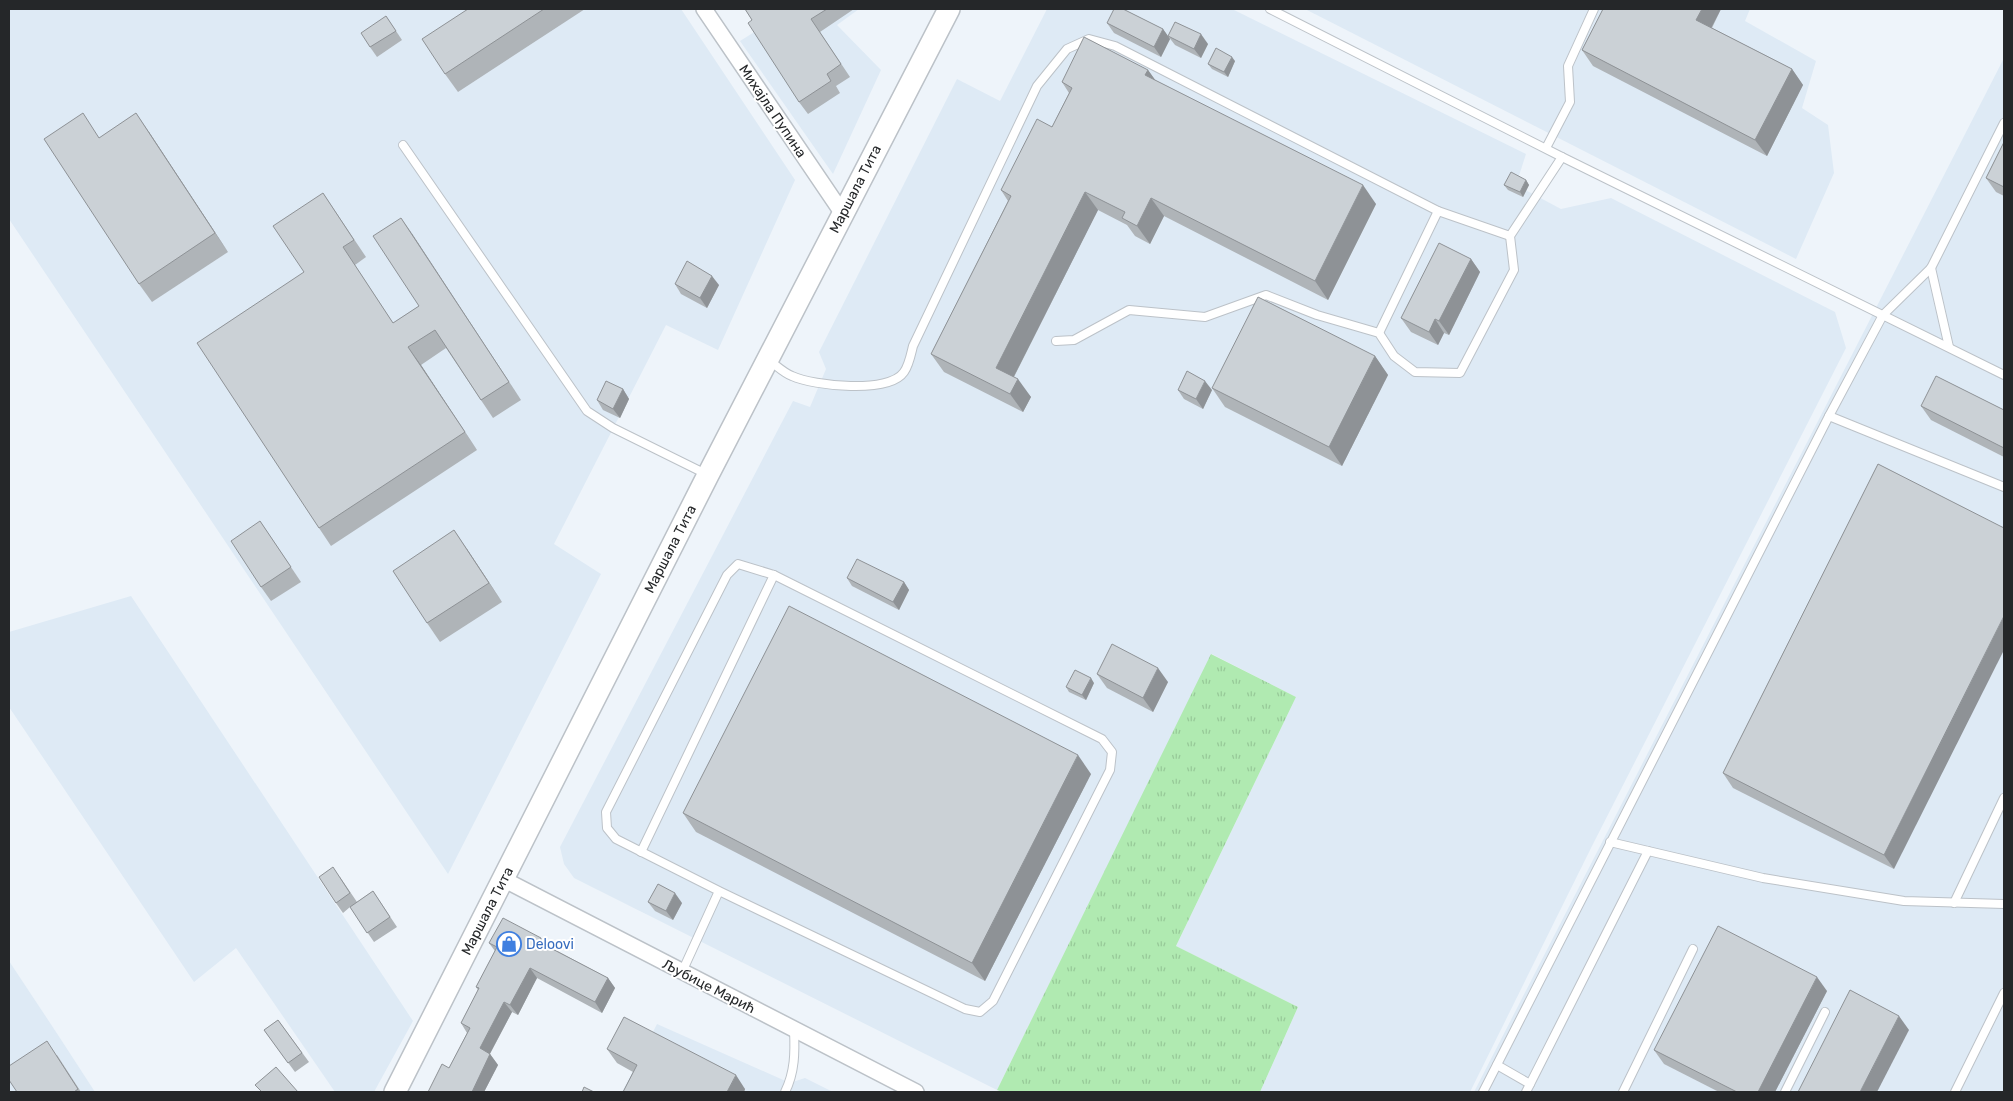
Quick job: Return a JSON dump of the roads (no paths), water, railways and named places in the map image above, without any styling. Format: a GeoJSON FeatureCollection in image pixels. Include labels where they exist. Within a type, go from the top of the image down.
{"type":"FeatureCollection","features":[{"type":"Feature","properties":{"kind":"main road","name":"Маршала Тита"},"geometry":{"type":"LineString","coordinates":[[395,1092],[708,475],[950,9]]}},
{"type":"Feature","properties":{"kind":"street","name":"Михајла Пупина"},"geometry":{"type":"LineString","coordinates":[[704,9],[843,214]]}},
{"type":"Feature","properties":{"kind":"street","name":"Љубице Марић"},"geometry":{"type":"LineString","coordinates":[[503,879],[916,1092]]}},
{"type":"Feature","properties":{"kind":"lane"},"geometry":{"type":"LineString","coordinates":[[1270,9],[1562,157],[2004,375]]}},
{"type":"Feature","properties":{"kind":"lane"},"geometry":{"type":"LineString","coordinates":[[1546,148],[1570,102],[1568,66],[1594,9]]}},
{"type":"Feature","properties":{"kind":"lane"},"geometry":{"type":"LineString","coordinates":[[768,360],[791,376],[820,384],[872,386],[890,382],[904,372],[913,346],[1037,86],[1067,49],[1089,40],[1115,46],[1438,211],[1510,236]]}},
{"type":"Feature","properties":{"kind":"lane"},"geometry":{"type":"LineString","coordinates":[[1483,1092],[1829,416],[1884,316],[1931,268],[2004,123]]}},
{"type":"Feature","properties":{"kind":"lane"},"geometry":{"type":"LineString","coordinates":[[403,145],[587,411],[613,428],[708,475]]}},
{"type":"Feature","properties":{"kind":"lane"},"geometry":{"type":"LineString","coordinates":[[1056,341],[1074,340],[1129,310],[1205,317],[1266,294],[1317,315],[1379,333],[1394,356],[1415,372],[1460,373],[1514,270],[1510,236],[1562,157]]}},
{"type":"Feature","properties":{"kind":"lane"},"geometry":{"type":"LineString","coordinates":[[1379,333],[1438,211]]}},
{"type":"Feature","properties":{"kind":"lane"},"geometry":{"type":"LineString","coordinates":[[1931,268],[1949,347]]}},
{"type":"Feature","properties":{"kind":"lane"},"geometry":{"type":"LineString","coordinates":[[1829,416],[2004,487]]}},
{"type":"Feature","properties":{"kind":"lane"},"geometry":{"type":"LineString","coordinates":[[738,564],[774,575],[1102,739],[1112,752],[1110,770],[993,1001],[980,1012],[965,1009],[640,852],[616,839],[608,828],[606,812],[727,575],[738,564]]}},
{"type":"Feature","properties":{"kind":"lane"},"geometry":{"type":"LineString","coordinates":[[640,852],[774,575]]}},
{"type":"Feature","properties":{"kind":"lane"},"geometry":{"type":"LineString","coordinates":[[1954,903],[2004,798]]}},
{"type":"Feature","properties":{"kind":"lane"},"geometry":{"type":"LineString","coordinates":[[1610,842],[1763,878],[1904,901],[2004,904]]}},
{"type":"Feature","properties":{"kind":"lane"},"geometry":{"type":"LineString","coordinates":[[1526,1092],[1648,850]]}},
{"type":"Feature","properties":{"kind":"lane"},"geometry":{"type":"LineString","coordinates":[[682,972],[719,891]]}},
{"type":"Feature","properties":{"kind":"lane"},"geometry":{"type":"LineString","coordinates":[[1623,1092],[1693,948]]}},
{"type":"Feature","properties":{"kind":"lane"},"geometry":{"type":"LineString","coordinates":[[1954,1092],[2004,993]]}},
{"type":"Feature","properties":{"kind":"lane"},"geometry":{"type":"LineString","coordinates":[[1785,1092],[1825,1012]]}},
{"type":"Feature","properties":{"kind":"lane"},"geometry":{"type":"LineString","coordinates":[[785,1092],[790,1083],[795,1058],[794,1030]]}},
{"type":"Feature","properties":{"kind":"lane"},"geometry":{"type":"LineString","coordinates":[[1497,1065],[1530,1084]]}},
{"type":"Feature","properties":{"kind":"place","name":"Deloovi"},"geometry":{"type":"Point","coordinates":[509,944]}}]}
